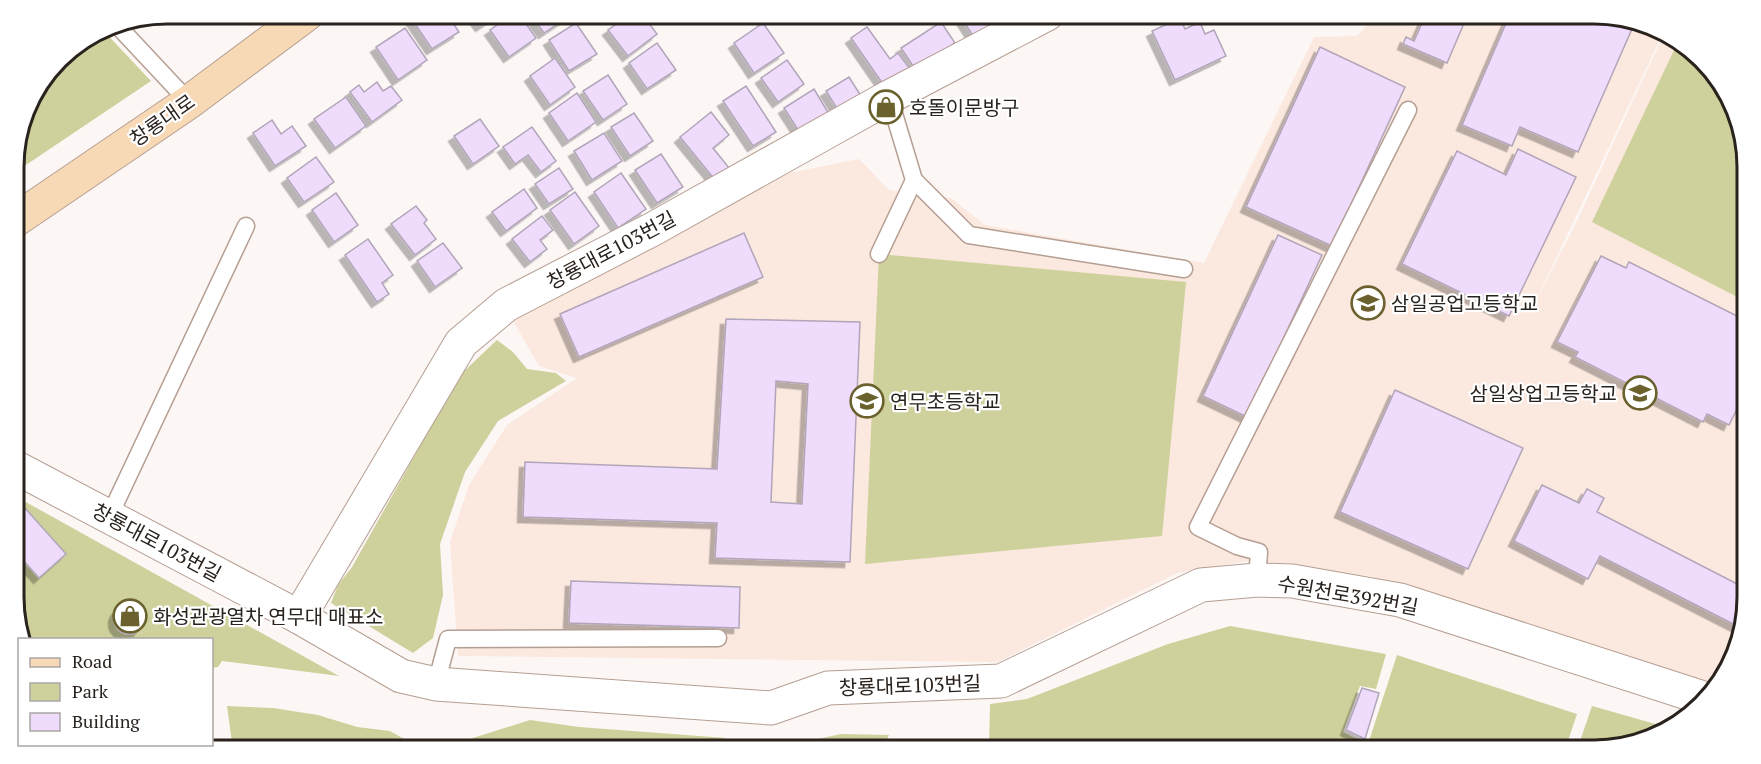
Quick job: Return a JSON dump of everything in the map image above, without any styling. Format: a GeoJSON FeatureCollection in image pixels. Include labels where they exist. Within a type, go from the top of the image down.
{"type":"FeatureCollection","features":[{"type":"Feature","properties":{"kind":"street","name":"창룡대로"},"geometry":{"type":"LineString","coordinates":[[24,214],[189,102],[287,24]]}},
{"type":"Feature","properties":{"kind":"street","name":"창룡대로103번길"},"geometry":{"type":"LineString","coordinates":[[300,617],[460,343],[506,305],[653,229],[889,97],[1028,24]]}},
{"type":"Feature","properties":{"kind":"street","name":"창룡대로103번길"},"geometry":{"type":"LineString","coordinates":[[24,472],[300,617],[401,676],[436,684],[771,708],[828,688],[1001,681]]}},
{"type":"Feature","properties":{"kind":"street","name":"수원천로392번길"},"geometry":{"type":"LineString","coordinates":[[1001,681],[1202,585],[1257,580],[1292,581],[1400,600],[1697,696]]}},
{"type":"Feature","properties":{"kind":"lane"},"geometry":{"type":"LineString","coordinates":[[123,31],[189,102]]}},
{"type":"Feature","properties":{"kind":"lane"},"geometry":{"type":"LineString","coordinates":[[889,97],[914,180],[969,235],[1184,269]]}},
{"type":"Feature","properties":{"kind":"lane"},"geometry":{"type":"LineString","coordinates":[[1257,580],[1259,552],[1237,546],[1198,527],[1408,110]]}},
{"type":"Feature","properties":{"kind":"lane"},"geometry":{"type":"LineString","coordinates":[[879,254],[914,180]]}},
{"type":"Feature","properties":{"kind":"lane"},"geometry":{"type":"LineString","coordinates":[[109,517],[246,226]]}},
{"type":"Feature","properties":{"kind":"lane"},"geometry":{"type":"LineString","coordinates":[[436,684],[448,639],[718,638]]}},
{"type":"Feature","properties":{"kind":"shaded area"},"geometry":{"type":"Polygon","coordinates":[[[1368,24],[1594,24],[1631,29],[1660,40],[1532,309],[1577,221],[1661,41],[1695,66],[1718,96],[1732,130],[1737,167],[1737,597],[1734,625],[1726,652],[1708,682],[1370,576],[1247,561],[1177,573],[998,662],[458,656],[450,542],[469,485],[507,425],[577,378],[539,366],[511,317],[761,179],[859,159],[889,190],[951,198],[985,225],[1204,263],[1314,37],[1357,36],[1368,24]]]}},
{"type":"Feature","properties":{"kind":"green space"},"geometry":{"type":"Polygon","coordinates":[[[109,36],[151,81],[24,166],[29,130],[39,104],[60,73],[88,48],[109,36]]]}},
{"type":"Feature","properties":{"kind":"green space"},"geometry":{"type":"Polygon","coordinates":[[[1674,49],[1695,66],[1707,80],[1726,112],[1732,130],[1737,167],[1737,297],[1592,222],[1674,49]]]}},
{"type":"Feature","properties":{"kind":"green space"},"geometry":{"type":"Polygon","coordinates":[[[879,254],[1186,282],[1162,536],[865,564],[879,254]]]}},
{"type":"Feature","properties":{"kind":"green space"},"geometry":{"type":"Polygon","coordinates":[[[497,340],[513,352],[527,369],[556,373],[566,381],[498,421],[465,472],[440,544],[443,595],[433,638],[413,653],[331,603],[338,585],[352,567],[460,375],[497,340]]]}},
{"type":"Feature","properties":{"kind":"green space"},"geometry":{"type":"Polygon","coordinates":[[[24,501],[339,676],[222,661],[218,667],[213,668],[213,638],[30,638],[24,597],[24,501]]]}},
{"type":"Feature","properties":{"kind":"green space"},"geometry":{"type":"Polygon","coordinates":[[[1230,626],[1386,654],[1376,689],[1360,686],[1343,732],[1359,740],[989,740],[990,704],[1027,699],[1168,644],[1230,626]]]}},
{"type":"Feature","properties":{"kind":"green space"},"geometry":{"type":"Polygon","coordinates":[[[1397,655],[1577,714],[1568,740],[1369,740],[1397,655]]]}},
{"type":"Feature","properties":{"kind":"green space"},"geometry":{"type":"Polygon","coordinates":[[[227,706],[273,708],[318,715],[357,727],[390,731],[406,740],[232,740],[227,706]]]}},
{"type":"Feature","properties":{"kind":"green space"},"geometry":{"type":"Polygon","coordinates":[[[1592,706],[1658,725],[1622,737],[1580,740],[1592,706]]]}},
{"type":"Feature","properties":{"kind":"green space"},"geometry":{"type":"Polygon","coordinates":[[[530,720],[579,727],[726,738],[722,740],[467,740],[530,720]]]}},
{"type":"Feature","properties":{"kind":"green space"},"geometry":{"type":"Polygon","coordinates":[[[841,734],[889,735],[887,740],[813,740],[841,734]]]}},
{"type":"Feature","properties":{"kind":"building"},"geometry":{"type":"Polygon","coordinates":[[[415,24],[454,24],[459,32],[432,49],[415,24]]]}},
{"type":"Feature","properties":{"kind":"building"},"geometry":{"type":"Polygon","coordinates":[[[499,24],[526,24],[536,38],[509,57],[490,30],[499,24]]]}},
{"type":"Feature","properties":{"kind":"building"},"geometry":{"type":"Polygon","coordinates":[[[537,24],[558,24],[544,33],[537,24]]]}},
{"type":"Feature","properties":{"kind":"building"},"geometry":{"type":"Polygon","coordinates":[[[577,24],[597,54],[569,71],[549,40],[577,24]]]}},
{"type":"Feature","properties":{"kind":"building"},"geometry":{"type":"Polygon","coordinates":[[[616,24],[650,24],[657,34],[628,56],[608,30],[616,24]]]}},
{"type":"Feature","properties":{"kind":"building"},"geometry":{"type":"Polygon","coordinates":[[[764,24],[784,53],[754,73],[734,43],[764,24]]]}},
{"type":"Feature","properties":{"kind":"building"},"geometry":{"type":"Polygon","coordinates":[[[938,24],[942,24],[955,43],[915,69],[901,48],[938,24]]]}},
{"type":"Feature","properties":{"kind":"building"},"geometry":{"type":"Polygon","coordinates":[[[965,24],[996,24],[975,39],[965,24]]]}},
{"type":"Feature","properties":{"kind":"building"},"geometry":{"type":"Polygon","coordinates":[[[1167,24],[1183,24],[1185,29],[1201,24],[1205,34],[1214,30],[1226,56],[1175,80],[1152,31],[1167,24]]]}},
{"type":"Feature","properties":{"kind":"building"},"geometry":{"type":"Polygon","coordinates":[[[1422,24],[1464,24],[1447,63],[1403,44],[1406,37],[1414,41],[1422,24]]]}},
{"type":"Feature","properties":{"kind":"building"},"geometry":{"type":"Polygon","coordinates":[[[1506,24],[1594,24],[1632,29],[1578,152],[1520,127],[1512,146],[1462,125],[1506,24]]]}},
{"type":"Feature","properties":{"kind":"building"},"geometry":{"type":"Polygon","coordinates":[[[867,27],[890,59],[898,53],[910,69],[885,87],[851,38],[867,27]]]}},
{"type":"Feature","properties":{"kind":"building"},"geometry":{"type":"Polygon","coordinates":[[[405,28],[427,60],[398,80],[376,47],[405,28]]]}},
{"type":"Feature","properties":{"kind":"building"},"geometry":{"type":"Polygon","coordinates":[[[657,43],[676,70],[647,89],[629,63],[657,43]]]}},
{"type":"Feature","properties":{"kind":"building"},"geometry":{"type":"Polygon","coordinates":[[[1320,47],[1405,87],[1332,246],[1246,207],[1320,47]]]}},
{"type":"Feature","properties":{"kind":"building"},"geometry":{"type":"Polygon","coordinates":[[[555,58],[575,87],[550,105],[530,76],[555,58]]]}},
{"type":"Feature","properties":{"kind":"building"},"geometry":{"type":"Polygon","coordinates":[[[787,60],[804,84],[778,102],[761,78],[787,60]]]}},
{"type":"Feature","properties":{"kind":"building"},"geometry":{"type":"Polygon","coordinates":[[[608,75],[627,104],[603,120],[583,91],[608,75]]]}},
{"type":"Feature","properties":{"kind":"building"},"geometry":{"type":"Polygon","coordinates":[[[849,77],[861,96],[838,110],[826,91],[849,77]]]}},
{"type":"Feature","properties":{"kind":"building"},"geometry":{"type":"Polygon","coordinates":[[[377,82],[383,91],[391,86],[402,100],[372,122],[350,92],[359,85],[364,92],[377,82]]]}},
{"type":"Feature","properties":{"kind":"building"},"geometry":{"type":"Polygon","coordinates":[[[746,86],[776,132],[753,146],[723,101],[746,86]]]}},
{"type":"Feature","properties":{"kind":"building"},"geometry":{"type":"Polygon","coordinates":[[[814,89],[829,114],[800,133],[784,108],[814,89]]]}},
{"type":"Feature","properties":{"kind":"building"},"geometry":{"type":"Polygon","coordinates":[[[577,93],[596,122],[568,141],[549,113],[577,93]]]}},
{"type":"Feature","properties":{"kind":"building"},"geometry":{"type":"Polygon","coordinates":[[[346,97],[366,126],[335,148],[314,119],[346,97]]]}},
{"type":"Feature","properties":{"kind":"building"},"geometry":{"type":"Polygon","coordinates":[[[711,112],[729,135],[713,148],[730,169],[715,180],[680,137],[711,112]]]}},
{"type":"Feature","properties":{"kind":"building"},"geometry":{"type":"Polygon","coordinates":[[[634,113],[653,141],[630,156],[611,127],[634,113]]]}},
{"type":"Feature","properties":{"kind":"building"},"geometry":{"type":"Polygon","coordinates":[[[480,119],[499,146],[473,164],[454,136],[480,119]]]}},
{"type":"Feature","properties":{"kind":"building"},"geometry":{"type":"Polygon","coordinates":[[[272,120],[281,134],[292,126],[306,146],[275,166],[253,133],[272,120]]]}},
{"type":"Feature","properties":{"kind":"building"},"geometry":{"type":"Polygon","coordinates":[[[532,127],[556,161],[541,172],[528,155],[515,164],[503,147],[532,127]]]}},
{"type":"Feature","properties":{"kind":"building"},"geometry":{"type":"Polygon","coordinates":[[[604,133],[622,161],[592,180],[574,151],[604,133]]]}},
{"type":"Feature","properties":{"kind":"building"},"geometry":{"type":"Polygon","coordinates":[[[1518,149],[1576,177],[1509,316],[1402,264],[1457,151],[1506,175],[1518,149]]]}},
{"type":"Feature","properties":{"kind":"building"},"geometry":{"type":"Polygon","coordinates":[[[661,154],[683,187],[657,203],[635,170],[661,154]]]}},
{"type":"Feature","properties":{"kind":"building"},"geometry":{"type":"Polygon","coordinates":[[[316,157],[334,182],[304,202],[287,178],[316,157]]]}},
{"type":"Feature","properties":{"kind":"building"},"geometry":{"type":"Polygon","coordinates":[[[559,168],[573,189],[549,204],[535,184],[559,168]]]}},
{"type":"Feature","properties":{"kind":"building"},"geometry":{"type":"Polygon","coordinates":[[[621,173],[646,209],[618,228],[594,192],[621,173]]]}},
{"type":"Feature","properties":{"kind":"building"},"geometry":{"type":"Polygon","coordinates":[[[524,189],[537,208],[506,231],[492,212],[524,189]]]}},
{"type":"Feature","properties":{"kind":"building"},"geometry":{"type":"Polygon","coordinates":[[[575,192],[599,226],[574,244],[550,210],[575,192]]]}},
{"type":"Feature","properties":{"kind":"building"},"geometry":{"type":"Polygon","coordinates":[[[336,193],[358,225],[334,242],[312,210],[336,193]]]}},
{"type":"Feature","properties":{"kind":"building"},"geometry":{"type":"Polygon","coordinates":[[[416,206],[427,220],[424,223],[436,239],[415,255],[391,224],[416,206]]]}},
{"type":"Feature","properties":{"kind":"building"},"geometry":{"type":"Polygon","coordinates":[[[542,216],[553,230],[540,240],[547,249],[530,262],[512,239],[542,216]]]}},
{"type":"Feature","properties":{"kind":"building"},"geometry":{"type":"Polygon","coordinates":[[[744,233],[763,277],[579,357],[560,314],[744,233]]]}},
{"type":"Feature","properties":{"kind":"building"},"geometry":{"type":"Polygon","coordinates":[[[1278,235],[1322,255],[1247,417],[1203,396],[1278,235]]]}},
{"type":"Feature","properties":{"kind":"building"},"geometry":{"type":"Polygon","coordinates":[[[368,239],[393,275],[382,283],[389,294],[377,302],[345,255],[368,239]]]}},
{"type":"Feature","properties":{"kind":"building"},"geometry":{"type":"Polygon","coordinates":[[[443,243],[462,268],[435,287],[417,261],[443,243]]]}},
{"type":"Feature","properties":{"kind":"building"},"geometry":{"type":"Polygon","coordinates":[[[1601,256],[1626,268],[1629,262],[1737,316],[1737,409],[1729,425],[1707,414],[1703,422],[1575,357],[1578,352],[1557,342],[1601,256]]]}},
{"type":"Feature","properties":{"kind":"building"},"geometry":{"type":"Polygon","coordinates":[[[726,319],[860,322],[850,562],[715,558],[717,523],[523,517],[525,462],[717,469],[726,319]],[[776,381],[771,502],[802,504],[808,384],[776,381]]]}},
{"type":"Feature","properties":{"kind":"building"},"geometry":{"type":"Polygon","coordinates":[[[1395,390],[1523,448],[1468,569],[1340,512],[1395,390]]]}},
{"type":"Feature","properties":{"kind":"building"},"geometry":{"type":"Polygon","coordinates":[[[1542,485],[1579,503],[1587,489],[1604,498],[1597,512],[1737,584],[1734,624],[1600,556],[1588,579],[1514,541],[1542,485]]]}},
{"type":"Feature","properties":{"kind":"building"},"geometry":{"type":"Polygon","coordinates":[[[24,507],[66,554],[39,578],[24,561],[24,507]]]}},
{"type":"Feature","properties":{"kind":"building"},"geometry":{"type":"Polygon","coordinates":[[[571,581],[740,587],[739,628],[569,623],[571,581]]]}},
{"type":"Feature","properties":{"kind":"building"},"geometry":{"type":"Polygon","coordinates":[[[129,604],[140,608],[144,619],[140,630],[129,634],[118,630],[114,619],[118,608],[129,604]]]}},
{"type":"Feature","properties":{"kind":"building"},"geometry":{"type":"Polygon","coordinates":[[[1362,688],[1379,693],[1365,739],[1346,730],[1362,688]]]}},
{"type":"Feature","properties":{"kind":"place","name":"호돌이문방구"},"geometry":{"type":"Point","coordinates":[886,107]}},
{"type":"Feature","properties":{"kind":"place","name":"삼일공업고등학교"},"geometry":{"type":"Point","coordinates":[1368,303]}},
{"type":"Feature","properties":{"kind":"place","name":"삼일상업고등학교"},"geometry":{"type":"Point","coordinates":[1640,393]}},
{"type":"Feature","properties":{"kind":"place","name":"연무초등학교"},"geometry":{"type":"Point","coordinates":[867,401]}},
{"type":"Feature","properties":{"kind":"place","name":"화성관광열차 연무대 매표소"},"geometry":{"type":"Point","coordinates":[130,616]}}]}
